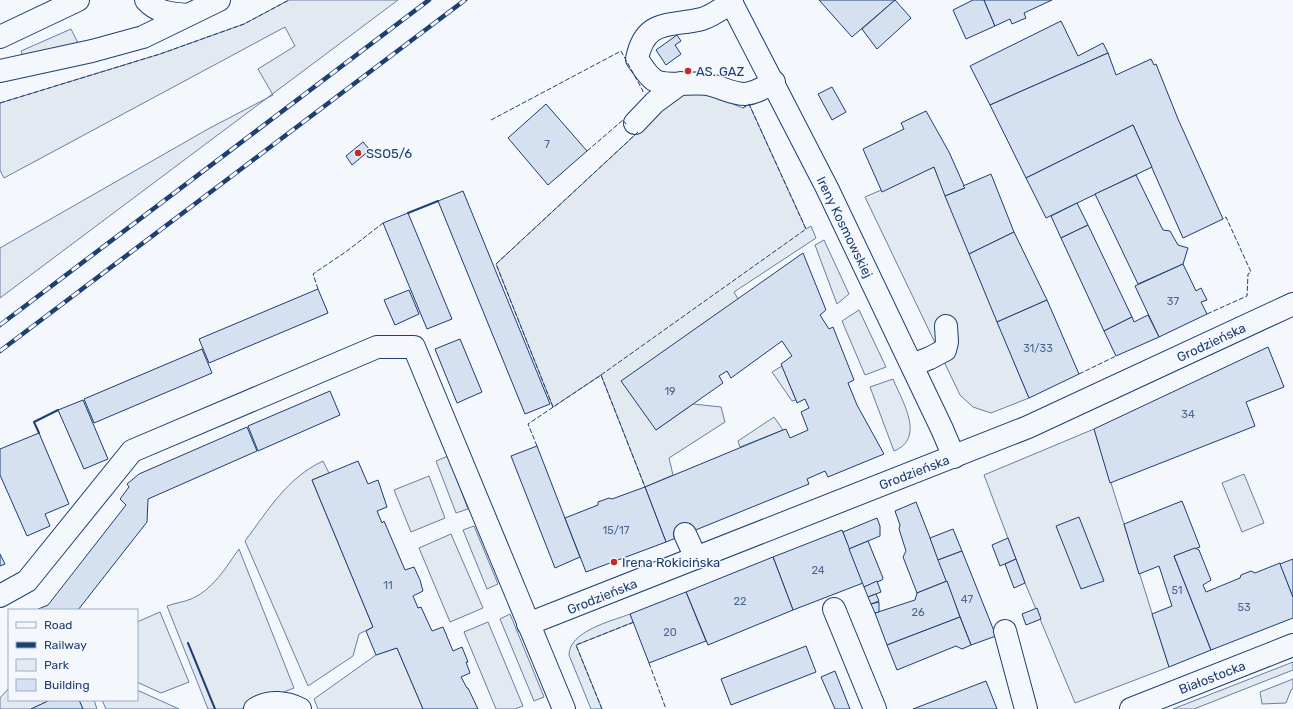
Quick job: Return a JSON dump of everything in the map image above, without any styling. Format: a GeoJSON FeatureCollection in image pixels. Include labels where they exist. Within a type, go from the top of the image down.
{"type":"FeatureCollection","features":[{"type":"Feature","properties":{"kind":"street"},"geometry":{"type":"LineString","coordinates":[[0,37],[78,0]]}},
{"type":"Feature","properties":{"kind":"street"},"geometry":{"type":"LineString","coordinates":[[146,0],[158,9],[169,14],[188,15]]}},
{"type":"Feature","properties":{"kind":"street"},"geometry":{"type":"LineString","coordinates":[[0,71],[92,51],[143,37],[219,0]]}},
{"type":"Feature","properties":{"kind":"street"},"geometry":{"type":"LineString","coordinates":[[731,1],[703,19],[666,25],[648,32],[640,46],[637,59],[645,71],[655,81],[666,84],[681,83],[708,85],[726,91],[744,94],[754,93],[774,82]]}},
{"type":"Feature","properties":{"kind":"street","name":"Ireny Kosmowskiej"},"geometry":{"type":"LineString","coordinates":[[731,1],[774,82],[912,365],[954,457]]}},
{"type":"Feature","properties":{"kind":"street"},"geometry":{"type":"LineString","coordinates":[[635,123],[647,102],[681,83]]}},
{"type":"Feature","properties":{"kind":"street","name":"Grodzieńska"},"geometry":{"type":"LineString","coordinates":[[528,624],[1028,427],[1293,304]]}},
{"type":"Feature","properties":{"kind":"street"},"geometry":{"type":"LineString","coordinates":[[912,365],[945,350],[947,342],[946,326]]}},
{"type":"Feature","properties":{"kind":"street"},"geometry":{"type":"LineString","coordinates":[[0,596],[27,581],[132,451],[377,347],[414,347],[564,709]]}},
{"type":"Feature","properties":{"kind":"street"},"geometry":{"type":"LineString","coordinates":[[685,534],[696,558]]}},
{"type":"Feature","properties":{"kind":"street"},"geometry":{"type":"LineString","coordinates":[[834,609],[875,709]]}},
{"type":"Feature","properties":{"kind":"street"},"geometry":{"type":"LineString","coordinates":[[1005,631],[1026,709]]}},
{"type":"Feature","properties":{"kind":"street","name":"Białostocka"},"geometry":{"type":"LineString","coordinates":[[1131,709],[1293,645]]}},
{"type":"Feature","properties":{"kind":"street"},"geometry":{"type":"LineString","coordinates":[[255,709],[275,703],[291,705],[300,709]]}},
{"type":"Feature","properties":{"kind":"green space"},"geometry":{"type":"Polygon","coordinates":[[[289,0],[398,0],[272,94],[258,69],[295,46],[285,27],[4,178],[0,170],[0,103],[160,54],[244,24],[289,0]]]}},
{"type":"Feature","properties":{"kind":"green space"},"geometry":{"type":"Polygon","coordinates":[[[71,29],[78,43],[23,56],[21,51],[71,29]]]}},
{"type":"Feature","properties":{"kind":"green space"},"geometry":{"type":"Polygon","coordinates":[[[691,91],[707,94],[743,108],[749,104],[806,229],[811,226],[816,238],[734,292],[738,299],[656,430],[693,404],[721,407],[725,422],[669,458],[673,475],[645,487],[601,375],[553,407],[496,264],[677,96],[691,91]]]}},
{"type":"Feature","properties":{"kind":"green space"},"geometry":{"type":"Polygon","coordinates":[[[267,98],[0,298],[0,248],[208,129],[267,98]]]}},
{"type":"Feature","properties":{"kind":"green space"},"geometry":{"type":"Polygon","coordinates":[[[934,167],[1029,398],[991,413],[973,407],[960,395],[865,197],[934,167]]]}},
{"type":"Feature","properties":{"kind":"green space"},"geometry":{"type":"Polygon","coordinates":[[[824,240],[849,294],[837,304],[815,245],[824,240]]]}},
{"type":"Feature","properties":{"kind":"green space"},"geometry":{"type":"Polygon","coordinates":[[[859,310],[886,367],[865,375],[842,321],[859,310]]]}},
{"type":"Feature","properties":{"kind":"green space"},"geometry":{"type":"Polygon","coordinates":[[[782,366],[796,400],[792,401],[772,372],[782,366]]]}},
{"type":"Feature","properties":{"kind":"green space"},"geometry":{"type":"Polygon","coordinates":[[[893,379],[906,408],[910,428],[909,437],[904,445],[894,451],[870,387],[893,379]]]}},
{"type":"Feature","properties":{"kind":"green space"},"geometry":{"type":"Polygon","coordinates":[[[774,417],[783,430],[740,447],[738,441],[774,417]]]}},
{"type":"Feature","properties":{"kind":"green space"},"geometry":{"type":"Polygon","coordinates":[[[1094,429],[1169,667],[1075,703],[1025,583],[984,475],[1094,429]]]}},
{"type":"Feature","properties":{"kind":"green space"},"geometry":{"type":"Polygon","coordinates":[[[448,456],[468,509],[456,513],[436,461],[448,456]]]}},
{"type":"Feature","properties":{"kind":"green space"},"geometry":{"type":"Polygon","coordinates":[[[323,461],[329,473],[312,480],[373,627],[359,634],[353,656],[308,686],[245,541],[289,485],[310,468],[323,461]]]}},
{"type":"Feature","properties":{"kind":"green space"},"geometry":{"type":"Polygon","coordinates":[[[1244,474],[1264,523],[1242,532],[1222,483],[1244,474]]]}},
{"type":"Feature","properties":{"kind":"green space"},"geometry":{"type":"Polygon","coordinates":[[[429,476],[445,518],[411,532],[394,490],[429,476]]]}},
{"type":"Feature","properties":{"kind":"green space"},"geometry":{"type":"Polygon","coordinates":[[[474,526],[498,584],[487,589],[463,530],[474,526]]]}},
{"type":"Feature","properties":{"kind":"green space"},"geometry":{"type":"Polygon","coordinates":[[[451,534],[483,608],[450,622],[419,548],[451,534]]]}},
{"type":"Feature","properties":{"kind":"green space"},"geometry":{"type":"Polygon","coordinates":[[[239,549],[294,688],[241,709],[208,709],[167,606],[191,599],[206,590],[224,570],[239,549]]]}},
{"type":"Feature","properties":{"kind":"green space"},"geometry":{"type":"Polygon","coordinates":[[[160,612],[189,682],[161,693],[138,682],[138,622],[160,612]]]}},
{"type":"Feature","properties":{"kind":"green space"},"geometry":{"type":"Polygon","coordinates":[[[510,614],[544,697],[534,701],[500,619],[510,614]]]}},
{"type":"Feature","properties":{"kind":"green space"},"geometry":{"type":"Polygon","coordinates":[[[630,614],[634,622],[576,645],[602,709],[591,709],[569,655],[571,647],[576,639],[584,633],[630,614]]]}},
{"type":"Feature","properties":{"kind":"green space"},"geometry":{"type":"Polygon","coordinates":[[[488,622],[523,706],[515,709],[496,709],[464,632],[488,622]]]}},
{"type":"Feature","properties":{"kind":"green space"},"geometry":{"type":"Polygon","coordinates":[[[397,648],[423,709],[318,709],[314,699],[376,655],[397,648]]]}},
{"type":"Feature","properties":{"kind":"green space"},"geometry":{"type":"Polygon","coordinates":[[[1293,679],[1293,689],[1291,690],[1286,703],[1262,704],[1260,692],[1293,679]]]}},
{"type":"Feature","properties":{"kind":"green space"},"geometry":{"type":"Polygon","coordinates":[[[8,689],[8,701],[48,701],[31,709],[0,709],[0,698],[8,689]]]}},
{"type":"Feature","properties":{"kind":"green space"},"geometry":{"type":"Polygon","coordinates":[[[138,690],[179,709],[106,709],[102,701],[138,701],[138,690]]]}},
{"type":"Feature","properties":{"kind":"green space"},"geometry":{"type":"Polygon","coordinates":[[[79,701],[94,701],[97,709],[83,709],[79,701]]]}},
{"type":"Feature","properties":{"kind":"shaded area"},"geometry":{"type":"Polygon","coordinates":[[[1293,662],[1293,670],[1194,709],[1173,709],[1293,662]]]}},
{"type":"Feature","properties":{"kind":"building"},"geometry":{"type":"Polygon","coordinates":[[[819,0],[895,0],[852,37],[819,0]]]}},
{"type":"Feature","properties":{"kind":"building"},"geometry":{"type":"Polygon","coordinates":[[[895,0],[911,18],[877,49],[862,29],[895,0]]]}},
{"type":"Feature","properties":{"kind":"building"},"geometry":{"type":"Polygon","coordinates":[[[973,0],[984,0],[995,26],[966,39],[953,10],[973,0]]]}},
{"type":"Feature","properties":{"kind":"building"},"geometry":{"type":"Polygon","coordinates":[[[984,0],[1052,0],[1024,13],[1026,18],[1012,24],[1010,19],[995,26],[984,0]]]}},
{"type":"Feature","properties":{"kind":"building"},"geometry":{"type":"Polygon","coordinates":[[[1061,21],[1078,56],[1103,43],[1108,53],[990,105],[970,66],[1061,21]]]}},
{"type":"Feature","properties":{"kind":"building"},"geometry":{"type":"Polygon","coordinates":[[[677,35],[681,41],[675,45],[681,54],[666,65],[656,50],[677,35]]]}},
{"type":"Feature","properties":{"kind":"building"},"geometry":{"type":"Polygon","coordinates":[[[1108,53],[1116,75],[1151,59],[1154,65],[1156,64],[1178,119],[1223,219],[1183,238],[1133,125],[1026,178],[990,105],[1108,53]]]}},
{"type":"Feature","properties":{"kind":"building"},"geometry":{"type":"Polygon","coordinates":[[[832,87],[846,112],[832,120],[818,94],[832,87]]]}},
{"type":"Feature","properties":{"kind":"building"},"geometry":{"type":"Polygon","coordinates":[[[546,104],[587,151],[548,185],[508,138],[546,104]]]}},
{"type":"Feature","properties":{"kind":"building"},"geometry":{"type":"Polygon","coordinates":[[[926,111],[949,152],[965,188],[945,196],[934,167],[882,192],[863,149],[904,129],[901,123],[926,111]]]}},
{"type":"Feature","properties":{"kind":"building"},"geometry":{"type":"Polygon","coordinates":[[[1133,125],[1152,167],[1046,218],[1026,178],[1133,125]]]}},
{"type":"Feature","properties":{"kind":"building","name":"SSO5/6"},"geometry":{"type":"Polygon","coordinates":[[[363,142],[370,150],[352,165],[346,156],[363,142]]]}},
{"type":"Feature","properties":{"kind":"building"},"geometry":{"type":"Polygon","coordinates":[[[991,174],[1014,232],[969,254],[945,196],[965,188],[963,186],[991,174]]]}},
{"type":"Feature","properties":{"kind":"building"},"geometry":{"type":"Polygon","coordinates":[[[1136,175],[1163,230],[1170,231],[1178,245],[1188,248],[1183,264],[1138,284],[1095,194],[1136,175]]]}},
{"type":"Feature","properties":{"kind":"building"},"geometry":{"type":"Polygon","coordinates":[[[463,191],[550,404],[525,414],[438,201],[463,191]]]}},
{"type":"Feature","properties":{"kind":"building"},"geometry":{"type":"Polygon","coordinates":[[[1077,203],[1088,225],[1061,238],[1051,216],[1077,203]]]}},
{"type":"Feature","properties":{"kind":"building"},"geometry":{"type":"Polygon","coordinates":[[[408,213],[452,319],[427,329],[383,223],[408,213]]]}},
{"type":"Feature","properties":{"kind":"building"},"geometry":{"type":"Polygon","coordinates":[[[1088,225],[1132,317],[1104,331],[1061,238],[1088,225]]]}},
{"type":"Feature","properties":{"kind":"building"},"geometry":{"type":"Polygon","coordinates":[[[1014,232],[1047,300],[997,322],[969,254],[1014,232]]]}},
{"type":"Feature","properties":{"kind":"building"},"geometry":{"type":"Polygon","coordinates":[[[803,253],[826,310],[820,315],[829,329],[833,327],[854,380],[848,383],[857,405],[884,454],[828,477],[825,471],[807,479],[809,484],[666,542],[645,487],[783,430],[786,429],[790,438],[808,430],[801,412],[809,408],[805,399],[797,403],[781,364],[792,356],[782,341],[731,378],[727,371],[719,376],[723,383],[656,430],[621,381],[803,253]]]}},
{"type":"Feature","properties":{"kind":"building"},"geometry":{"type":"Polygon","coordinates":[[[1183,264],[1196,291],[1201,288],[1207,300],[1201,302],[1207,314],[1159,337],[1135,286],[1183,264]]]}},
{"type":"Feature","properties":{"kind":"building"},"geometry":{"type":"Polygon","coordinates":[[[318,289],[328,313],[209,363],[199,339],[318,289]]]}},
{"type":"Feature","properties":{"kind":"building"},"geometry":{"type":"Polygon","coordinates":[[[409,290],[419,314],[395,325],[384,300],[409,290]]]}},
{"type":"Feature","properties":{"kind":"building"},"geometry":{"type":"Polygon","coordinates":[[[1047,300],[1079,374],[1029,398],[997,322],[1047,300]]]}},
{"type":"Feature","properties":{"kind":"building"},"geometry":{"type":"Polygon","coordinates":[[[1148,315],[1159,337],[1116,356],[1104,331],[1132,317],[1134,322],[1148,315]]]}},
{"type":"Feature","properties":{"kind":"building"},"geometry":{"type":"Polygon","coordinates":[[[460,339],[482,392],[457,403],[435,349],[460,339]]]}},
{"type":"Feature","properties":{"kind":"building"},"geometry":{"type":"Polygon","coordinates":[[[1268,347],[1284,387],[1246,402],[1255,426],[1110,483],[1094,429],[1268,347]]]}},
{"type":"Feature","properties":{"kind":"building"},"geometry":{"type":"Polygon","coordinates":[[[202,349],[212,373],[94,423],[84,399],[202,349]]]}},
{"type":"Feature","properties":{"kind":"building"},"geometry":{"type":"Polygon","coordinates":[[[330,391],[340,415],[258,451],[248,426],[330,391]]]}},
{"type":"Feature","properties":{"kind":"building"},"geometry":{"type":"Polygon","coordinates":[[[83,400],[108,459],[84,469],[58,410],[83,400]]]}},
{"type":"Feature","properties":{"kind":"building"},"geometry":{"type":"Polygon","coordinates":[[[247,427],[257,451],[148,499],[147,522],[79,609],[38,609],[48,605],[126,505],[120,499],[129,487],[127,484],[139,474],[247,427]]]}},
{"type":"Feature","properties":{"kind":"building"},"geometry":{"type":"Polygon","coordinates":[[[39,433],[69,504],[45,514],[50,526],[27,536],[0,475],[0,449],[39,433]]]}},
{"type":"Feature","properties":{"kind":"building"},"geometry":{"type":"Polygon","coordinates":[[[537,446],[580,557],[555,568],[511,456],[537,446]]]}},
{"type":"Feature","properties":{"kind":"building"},"geometry":{"type":"Polygon","coordinates":[[[358,461],[368,484],[378,480],[387,507],[377,511],[382,523],[384,521],[405,570],[414,567],[420,580],[423,591],[413,596],[418,608],[421,607],[432,631],[443,627],[453,651],[462,647],[468,662],[466,662],[470,673],[461,677],[478,709],[423,709],[397,648],[376,655],[366,631],[373,627],[312,480],[358,461]]]}},
{"type":"Feature","properties":{"kind":"building"},"geometry":{"type":"Polygon","coordinates":[[[645,487],[666,542],[586,572],[565,518],[598,505],[598,502],[609,498],[612,499],[645,487]]]}},
{"type":"Feature","properties":{"kind":"building"},"geometry":{"type":"Polygon","coordinates":[[[1182,501],[1200,547],[1174,556],[1211,650],[1169,667],[1152,614],[1172,606],[1159,566],[1139,574],[1124,524],[1182,501]]]}},
{"type":"Feature","properties":{"kind":"building"},"geometry":{"type":"Polygon","coordinates":[[[916,502],[947,581],[917,593],[903,557],[906,551],[895,511],[916,502]]]}},
{"type":"Feature","properties":{"kind":"building"},"geometry":{"type":"Polygon","coordinates":[[[1079,517],[1104,581],[1081,589],[1056,526],[1079,517]]]}},
{"type":"Feature","properties":{"kind":"building"},"geometry":{"type":"Polygon","coordinates":[[[877,518],[880,526],[880,536],[849,549],[843,532],[877,518]]]}},
{"type":"Feature","properties":{"kind":"building"},"geometry":{"type":"Polygon","coordinates":[[[953,529],[962,551],[938,560],[930,538],[953,529]]]}},
{"type":"Feature","properties":{"kind":"building"},"geometry":{"type":"Polygon","coordinates":[[[842,530],[863,583],[793,610],[773,557],[842,530]]]}},
{"type":"Feature","properties":{"kind":"building"},"geometry":{"type":"Polygon","coordinates":[[[1008,538],[1016,559],[1000,566],[992,545],[1008,538]]]}},
{"type":"Feature","properties":{"kind":"building"},"geometry":{"type":"Polygon","coordinates":[[[868,541],[883,578],[882,580],[864,587],[849,549],[868,541]]]}},
{"type":"Feature","properties":{"kind":"building"},"geometry":{"type":"Polygon","coordinates":[[[1195,548],[1199,550],[1211,580],[1203,585],[1206,592],[1240,578],[1241,575],[1251,571],[1255,573],[1280,563],[1293,597],[1293,618],[1211,650],[1174,556],[1195,548]]]}},
{"type":"Feature","properties":{"kind":"building"},"geometry":{"type":"Polygon","coordinates":[[[962,551],[996,636],[971,645],[938,560],[962,551]]]}},
{"type":"Feature","properties":{"kind":"building"},"geometry":{"type":"Polygon","coordinates":[[[0,554],[5,564],[0,566],[0,554]]]}},
{"type":"Feature","properties":{"kind":"building"},"geometry":{"type":"Polygon","coordinates":[[[773,557],[793,610],[708,645],[686,592],[773,557]]]}},
{"type":"Feature","properties":{"kind":"building"},"geometry":{"type":"Polygon","coordinates":[[[1016,559],[1025,583],[1014,588],[1005,564],[1016,559]]]}},
{"type":"Feature","properties":{"kind":"building"},"geometry":{"type":"Polygon","coordinates":[[[1293,559],[1293,597],[1280,564],[1293,559]]]}},
{"type":"Feature","properties":{"kind":"building"},"geometry":{"type":"Polygon","coordinates":[[[877,581],[881,592],[868,597],[864,587],[877,581]]]}},
{"type":"Feature","properties":{"kind":"building"},"geometry":{"type":"Polygon","coordinates":[[[947,581],[960,617],[887,645],[875,613],[915,600],[917,593],[947,581]]]}},
{"type":"Feature","properties":{"kind":"building"},"geometry":{"type":"Polygon","coordinates":[[[686,592],[706,641],[649,663],[630,614],[686,592]]]}},
{"type":"Feature","properties":{"kind":"building"},"geometry":{"type":"Polygon","coordinates":[[[876,594],[879,601],[871,604],[868,597],[876,594]]]}},
{"type":"Feature","properties":{"kind":"building"},"geometry":{"type":"Polygon","coordinates":[[[879,602],[879,612],[875,613],[871,604],[879,602]]]}},
{"type":"Feature","properties":{"kind":"building"},"geometry":{"type":"Polygon","coordinates":[[[1037,608],[1041,619],[1026,625],[1022,614],[1037,608]]]}},
{"type":"Feature","properties":{"kind":"building"},"geometry":{"type":"Polygon","coordinates":[[[960,617],[971,645],[962,649],[956,646],[897,670],[887,645],[960,617]]]}},
{"type":"Feature","properties":{"kind":"building"},"geometry":{"type":"Polygon","coordinates":[[[806,646],[816,672],[731,705],[721,679],[806,646]]]}},
{"type":"Feature","properties":{"kind":"building"},"geometry":{"type":"Polygon","coordinates":[[[835,671],[850,709],[835,709],[821,677],[835,671]]]}},
{"type":"Feature","properties":{"kind":"building"},"geometry":{"type":"Polygon","coordinates":[[[986,681],[997,709],[913,709],[986,681]]]}},
{"type":"Feature","properties":{"kind":"building"},"geometry":{"type":"Polygon","coordinates":[[[48,701],[79,701],[83,709],[31,709],[48,701]]]}},
{"type":"Feature","properties":{"kind":"railway"},"geometry":{"type":"LineString","coordinates":[[0,325],[429,0]]}},
{"type":"Feature","properties":{"kind":"railway"},"geometry":{"type":"LineString","coordinates":[[0,351],[465,0]]}},
{"type":"Feature","properties":{"kind":"fence"},"geometry":{"type":"LineString","coordinates":[[0,103],[160,54],[244,24],[289,0]]}},
{"type":"Feature","properties":{"kind":"fence"},"geometry":{"type":"LineString","coordinates":[[491,120],[621,51],[643,91],[642,93]]}},
{"type":"Feature","properties":{"kind":"fence"},"geometry":{"type":"LineString","coordinates":[[601,375],[806,229],[749,104],[743,108]]}},
{"type":"Feature","properties":{"kind":"fence"},"geometry":{"type":"LineString","coordinates":[[587,151],[623,120],[626,124]]}},
{"type":"Feature","properties":{"kind":"fence"},"geometry":{"type":"LineString","coordinates":[[553,407],[496,264],[638,132]]}},
{"type":"Feature","properties":{"kind":"fence"},"geometry":{"type":"LineString","coordinates":[[1207,314],[1247,296],[1248,274],[1251,272],[1226,217],[1223,219]]}},
{"type":"Feature","properties":{"kind":"fence"},"geometry":{"type":"LineString","coordinates":[[318,289],[313,274],[347,251],[383,223]]}},
{"type":"Feature","properties":{"kind":"fence"},"geometry":{"type":"LineString","coordinates":[[1079,374],[1116,356]]}},
{"type":"Feature","properties":{"kind":"fence"},"geometry":{"type":"LineString","coordinates":[[537,446],[528,424],[601,375],[645,487]]}},
{"type":"Feature","properties":{"kind":"fence"},"geometry":{"type":"LineString","coordinates":[[602,709],[576,645],[634,622]]}},
{"type":"Feature","properties":{"kind":"fence"},"geometry":{"type":"LineString","coordinates":[[649,663],[666,709]]}},
{"type":"Feature","properties":{"kind":"wall"},"geometry":{"type":"LineString","coordinates":[[408,213],[438,201]]}},
{"type":"Feature","properties":{"kind":"wall"},"geometry":{"type":"LineString","coordinates":[[39,433],[34,422],[58,410]]}},
{"type":"Feature","properties":{"kind":"wall"},"geometry":{"type":"LineString","coordinates":[[188,643],[215,709]]}},
{"type":"Feature","properties":{"kind":"place","name":"AS. GAZ"},"geometry":{"type":"Point","coordinates":[688,71]}},
{"type":"Feature","properties":{"kind":"place","name":"SSO5/6"},"geometry":{"type":"Point","coordinates":[358,153]}},
{"type":"Feature","properties":{"kind":"place","name":"Irena Rokicińska"},"geometry":{"type":"Point","coordinates":[614,562]}}]}
